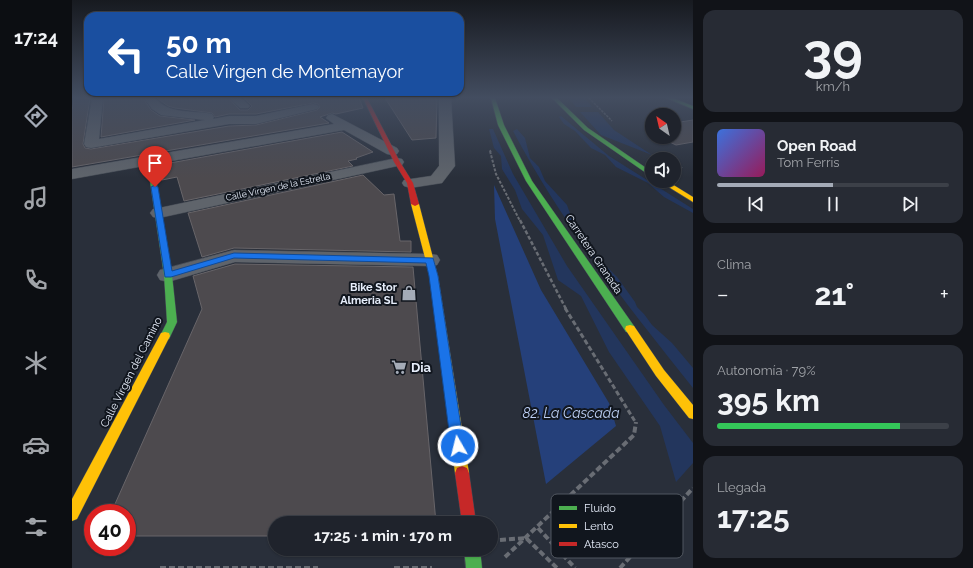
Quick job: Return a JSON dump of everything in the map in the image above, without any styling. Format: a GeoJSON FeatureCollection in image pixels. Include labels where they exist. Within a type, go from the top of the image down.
{"type":"FeatureCollection","features":[{"type":"Feature","properties":{"kind":"street"},"geometry":{"type":"LineString","coordinates":[[94,125],[91,144],[200,125]]}},
{"type":"Feature","properties":{"kind":"street"},"geometry":{"type":"LineString","coordinates":[[378,125],[410,183],[434,276],[468,516]]}},
{"type":"Feature","properties":{"kind":"street"},"geometry":{"type":"LineString","coordinates":[[410,183],[436,180],[447,166],[446,125]]}},
{"type":"Feature","properties":{"kind":"street","name":"Carretera Granada"},"geometry":{"type":"LineString","coordinates":[[501,125],[529,181],[660,373],[693,414]]}},
{"type":"Feature","properties":{"kind":"street"},"geometry":{"type":"LineString","coordinates":[[581,125],[586,130],[645,170]]}},
{"type":"Feature","properties":{"kind":"street"},"geometry":{"type":"LineString","coordinates":[[72,174],[344,126],[394,156]]}},
{"type":"Feature","properties":{"kind":"street","name":"Calle Virgen de la Estrella"},"geometry":{"type":"LineString","coordinates":[[159,213],[394,156]]}},
{"type":"Feature","properties":{"kind":"street","name":"Calle Virgen del Camino"},"geometry":{"type":"LineString","coordinates":[[72,514],[172,322],[168,275],[150,161]]}},
{"type":"Feature","properties":{"kind":"street"},"geometry":{"type":"LineString","coordinates":[[673,188],[693,200]]}},
{"type":"Feature","properties":{"kind":"street"},"geometry":{"type":"LineString","coordinates":[[168,275],[234,256],[430,260]]}},
{"type":"Feature","properties":{"kind":"street"},"geometry":{"type":"LineString","coordinates":[[473,556],[474,568]]}},
{"type":"Feature","properties":{"kind":"path"},"geometry":{"type":"LineString","coordinates":[[489,147],[496,174],[569,315],[636,422],[634,435],[573,494]]}},
{"type":"Feature","properties":{"kind":"path"},"geometry":{"type":"LineString","coordinates":[[683,499],[693,488]]}},
{"type":"Feature","properties":{"kind":"path"},"geometry":{"type":"LineString","coordinates":[[505,558],[551,515]]}},
{"type":"Feature","properties":{"kind":"path"},"geometry":{"type":"LineString","coordinates":[[538,528],[551,542]]}},
{"type":"Feature","properties":{"kind":"path"},"geometry":{"type":"LineString","coordinates":[[498,540],[526,538],[557,568]]}},
{"type":"Feature","properties":{"kind":"path"},"geometry":{"type":"LineString","coordinates":[[566,558],[576,568]]}},
{"type":"Feature","properties":{"kind":"path"},"geometry":{"type":"LineString","coordinates":[[620,568],[629,558]]}},
{"type":"Feature","properties":{"kind":"path"},"geometry":{"type":"LineString","coordinates":[[160,568],[318,568]]}},
{"type":"Feature","properties":{"kind":"path"},"geometry":{"type":"LineString","coordinates":[[394,568],[432,568]]}},
{"type":"Feature","properties":{"kind":"shaded area"},"geometry":{"type":"Polygon","coordinates":[[[565,125],[571,125],[609,156],[645,179],[645,182],[616,167],[605,155],[591,148],[575,131],[565,125]]]}},
{"type":"Feature","properties":{"kind":"shaded area"},"geometry":{"type":"Polygon","coordinates":[[[591,125],[609,125],[614,130],[647,152],[601,135],[591,125]]]}},
{"type":"Feature","properties":{"kind":"shaded area"},"geometry":{"type":"Polygon","coordinates":[[[489,129],[493,129],[513,174],[567,266],[664,405],[693,443],[693,463],[676,482],[660,426],[609,352],[581,296],[558,280],[543,235],[522,209],[515,190],[502,169],[501,156],[494,148],[489,129]]]}},
{"type":"Feature","properties":{"kind":"shaded area"},"geometry":{"type":"Polygon","coordinates":[[[517,129],[525,138],[530,158],[539,167],[545,181],[567,205],[573,222],[586,236],[596,256],[617,277],[637,307],[652,325],[672,343],[693,368],[693,388],[620,295],[574,232],[532,165],[513,131],[517,129]]]}},
{"type":"Feature","properties":{"kind":"shaded area"},"geometry":{"type":"Polygon","coordinates":[[[654,188],[660,188],[693,209],[693,213],[664,197],[654,188]]]}},
{"type":"Feature","properties":{"kind":"water","name":"82. La Cascada"},"geometry":{"type":"Polygon","coordinates":[[[494,185],[541,290],[609,403],[616,426],[546,484],[495,219],[494,185]]]}},
{"type":"Feature","properties":{"kind":"building"},"geometry":{"type":"Polygon","coordinates":[[[72,125],[86,125],[83,144],[85,148],[91,149],[229,126],[320,125],[72,167],[72,125]]]}},
{"type":"Feature","properties":{"kind":"building"},"geometry":{"type":"Polygon","coordinates":[[[102,125],[170,125],[101,137],[102,125]]]}},
{"type":"Feature","properties":{"kind":"building"},"geometry":{"type":"Polygon","coordinates":[[[402,125],[436,125],[436,138],[412,140],[402,125]]]}},
{"type":"Feature","properties":{"kind":"building"},"geometry":{"type":"Polygon","coordinates":[[[681,125],[693,125],[693,142],[676,145],[674,144],[681,144],[681,125]]]}},
{"type":"Feature","properties":{"kind":"building"},"geometry":{"type":"Polygon","coordinates":[[[342,132],[373,152],[348,161],[353,166],[184,201],[177,177],[162,180],[161,172],[170,163],[342,132]]]}},
{"type":"Feature","properties":{"kind":"building"},"geometry":{"type":"Polygon","coordinates":[[[363,175],[384,195],[394,194],[400,241],[411,241],[411,252],[234,248],[202,257],[188,213],[363,175]]]}},
{"type":"Feature","properties":{"kind":"building"},"geometry":{"type":"Polygon","coordinates":[[[235,264],[413,267],[435,516],[268,516],[268,536],[136,536],[136,504],[115,504],[202,309],[193,276],[235,264]]]}},
{"type":"Feature","properties":{"kind":"traffic: fast"},"geometry":{"type":"LineString","coordinates":[[501,125],[529,181],[630,329]]}},
{"type":"Feature","properties":{"kind":"traffic: fast"},"geometry":{"type":"LineString","coordinates":[[581,125],[645,170]]}},
{"type":"Feature","properties":{"kind":"traffic: fast"},"geometry":{"type":"LineString","coordinates":[[150,161],[168,275],[172,322],[165,336]]}},
{"type":"Feature","properties":{"kind":"traffic: fast"},"geometry":{"type":"LineString","coordinates":[[473,556],[474,568]]}},
{"type":"Feature","properties":{"kind":"traffic: slow"},"geometry":{"type":"LineString","coordinates":[[673,188],[693,200]]}},
{"type":"Feature","properties":{"kind":"traffic: slow"},"geometry":{"type":"LineString","coordinates":[[415,204],[434,277],[462,473]]}},
{"type":"Feature","properties":{"kind":"traffic: slow"},"geometry":{"type":"LineString","coordinates":[[630,329],[660,373],[693,414]]}},
{"type":"Feature","properties":{"kind":"traffic: slow"},"geometry":{"type":"LineString","coordinates":[[72,514],[165,336]]}},
{"type":"Feature","properties":{"kind":"traffic: jam"},"geometry":{"type":"LineString","coordinates":[[378,125],[397,162],[410,183],[415,204]]}},
{"type":"Feature","properties":{"kind":"traffic: jam"},"geometry":{"type":"LineString","coordinates":[[462,473],[468,516]]}},
{"type":"Feature","properties":{"kind":"place","name":"Bike Stor Almeria SL"},"geometry":{"type":"Point","coordinates":[409,293]}},
{"type":"Feature","properties":{"kind":"place","name":"Dia"},"geometry":{"type":"Point","coordinates":[399,367]}},
{"type":"Feature","properties":{"kind":"route"},"geometry":{"type":"LineString","coordinates":[[155,187],[168,275],[234,256],[430,260],[434,276],[458,446]]}}]}
